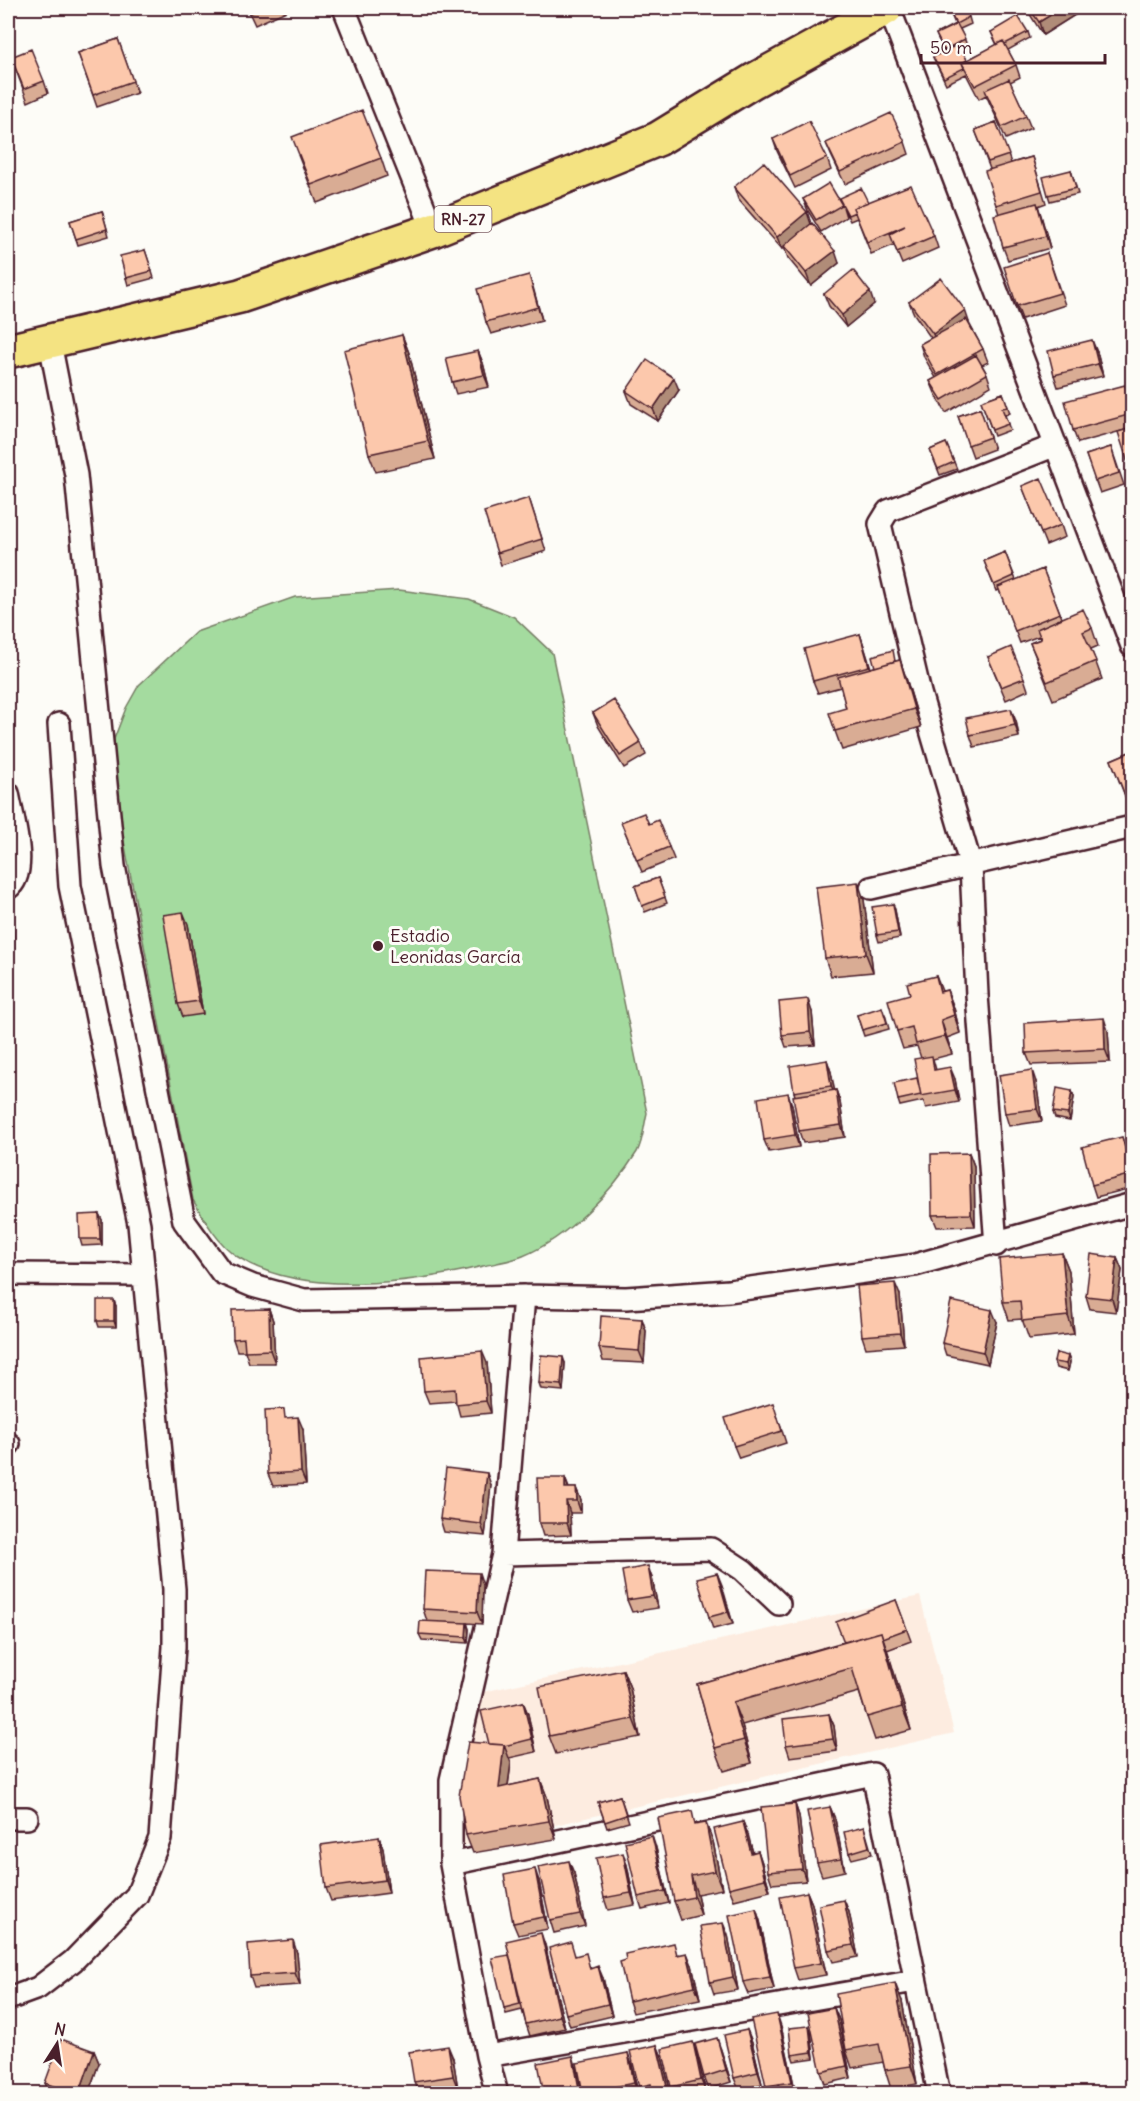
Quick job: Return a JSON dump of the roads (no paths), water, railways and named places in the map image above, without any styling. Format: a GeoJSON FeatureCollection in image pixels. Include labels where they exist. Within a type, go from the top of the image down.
{"type":"FeatureCollection","features":[{"type":"Feature","properties":{"kind":"main road","name":"RN-27"},"geometry":{"type":"LineString","coordinates":[[8,351],[50,343],[240,296],[433,231],[658,139],[753,81],[888,8]]}},
{"type":"Feature","properties":{"kind":"street"},"geometry":{"type":"LineString","coordinates":[[344,8],[433,231]]}},
{"type":"Feature","properties":{"kind":"street"},"geometry":{"type":"LineString","coordinates":[[888,8],[1132,646]]}},
{"type":"Feature","properties":{"kind":"street"},"geometry":{"type":"LineString","coordinates":[[50,343],[76,475],[114,866],[184,1221],[222,1273],[254,1286],[304,1300],[524,1296],[626,1298],[729,1291],[915,1265],[996,1245],[1132,1204]]}},
{"type":"Feature","properties":{"kind":"street"},"geometry":{"type":"LineString","coordinates":[[996,1245],[977,995],[971,866],[920,693],[880,524],[888,511],[1056,445]]}},
{"type":"Feature","properties":{"kind":"street"},"geometry":{"type":"LineString","coordinates":[[8,1999],[38,1988],[73,1961],[137,1895],[160,1838],[174,1647],[174,1588],[139,1224],[70,886],[59,724]]}},
{"type":"Feature","properties":{"kind":"street"},"geometry":{"type":"LineString","coordinates":[[8,793],[20,867],[14,883],[8,888]]}},
{"type":"Feature","properties":{"kind":"street"},"geometry":{"type":"LineString","coordinates":[[870,888],[971,866],[1132,826]]}},
{"type":"Feature","properties":{"kind":"street"},"geometry":{"type":"LineString","coordinates":[[8,1274],[144,1275]]}},
{"type":"Feature","properties":{"kind":"street"},"geometry":{"type":"LineString","coordinates":[[495,2090],[451,1864],[451,1780],[503,1554],[524,1296]]}},
{"type":"Feature","properties":{"kind":"street"},"geometry":{"type":"LineString","coordinates":[[503,1554],[711,1549],[743,1570],[779,1604]]}},
{"type":"Feature","properties":{"kind":"street"},"geometry":{"type":"LineString","coordinates":[[451,1864],[873,1774],[939,2094]]}},
{"type":"Feature","properties":{"kind":"street"},"geometry":{"type":"LineString","coordinates":[[487,2056],[915,1981]]}},
{"type":"Feature","properties":{"kind":"place","name":"Estadio Leonidas García"},"geometry":{"type":"Point","coordinates":[378,946]}}]}
